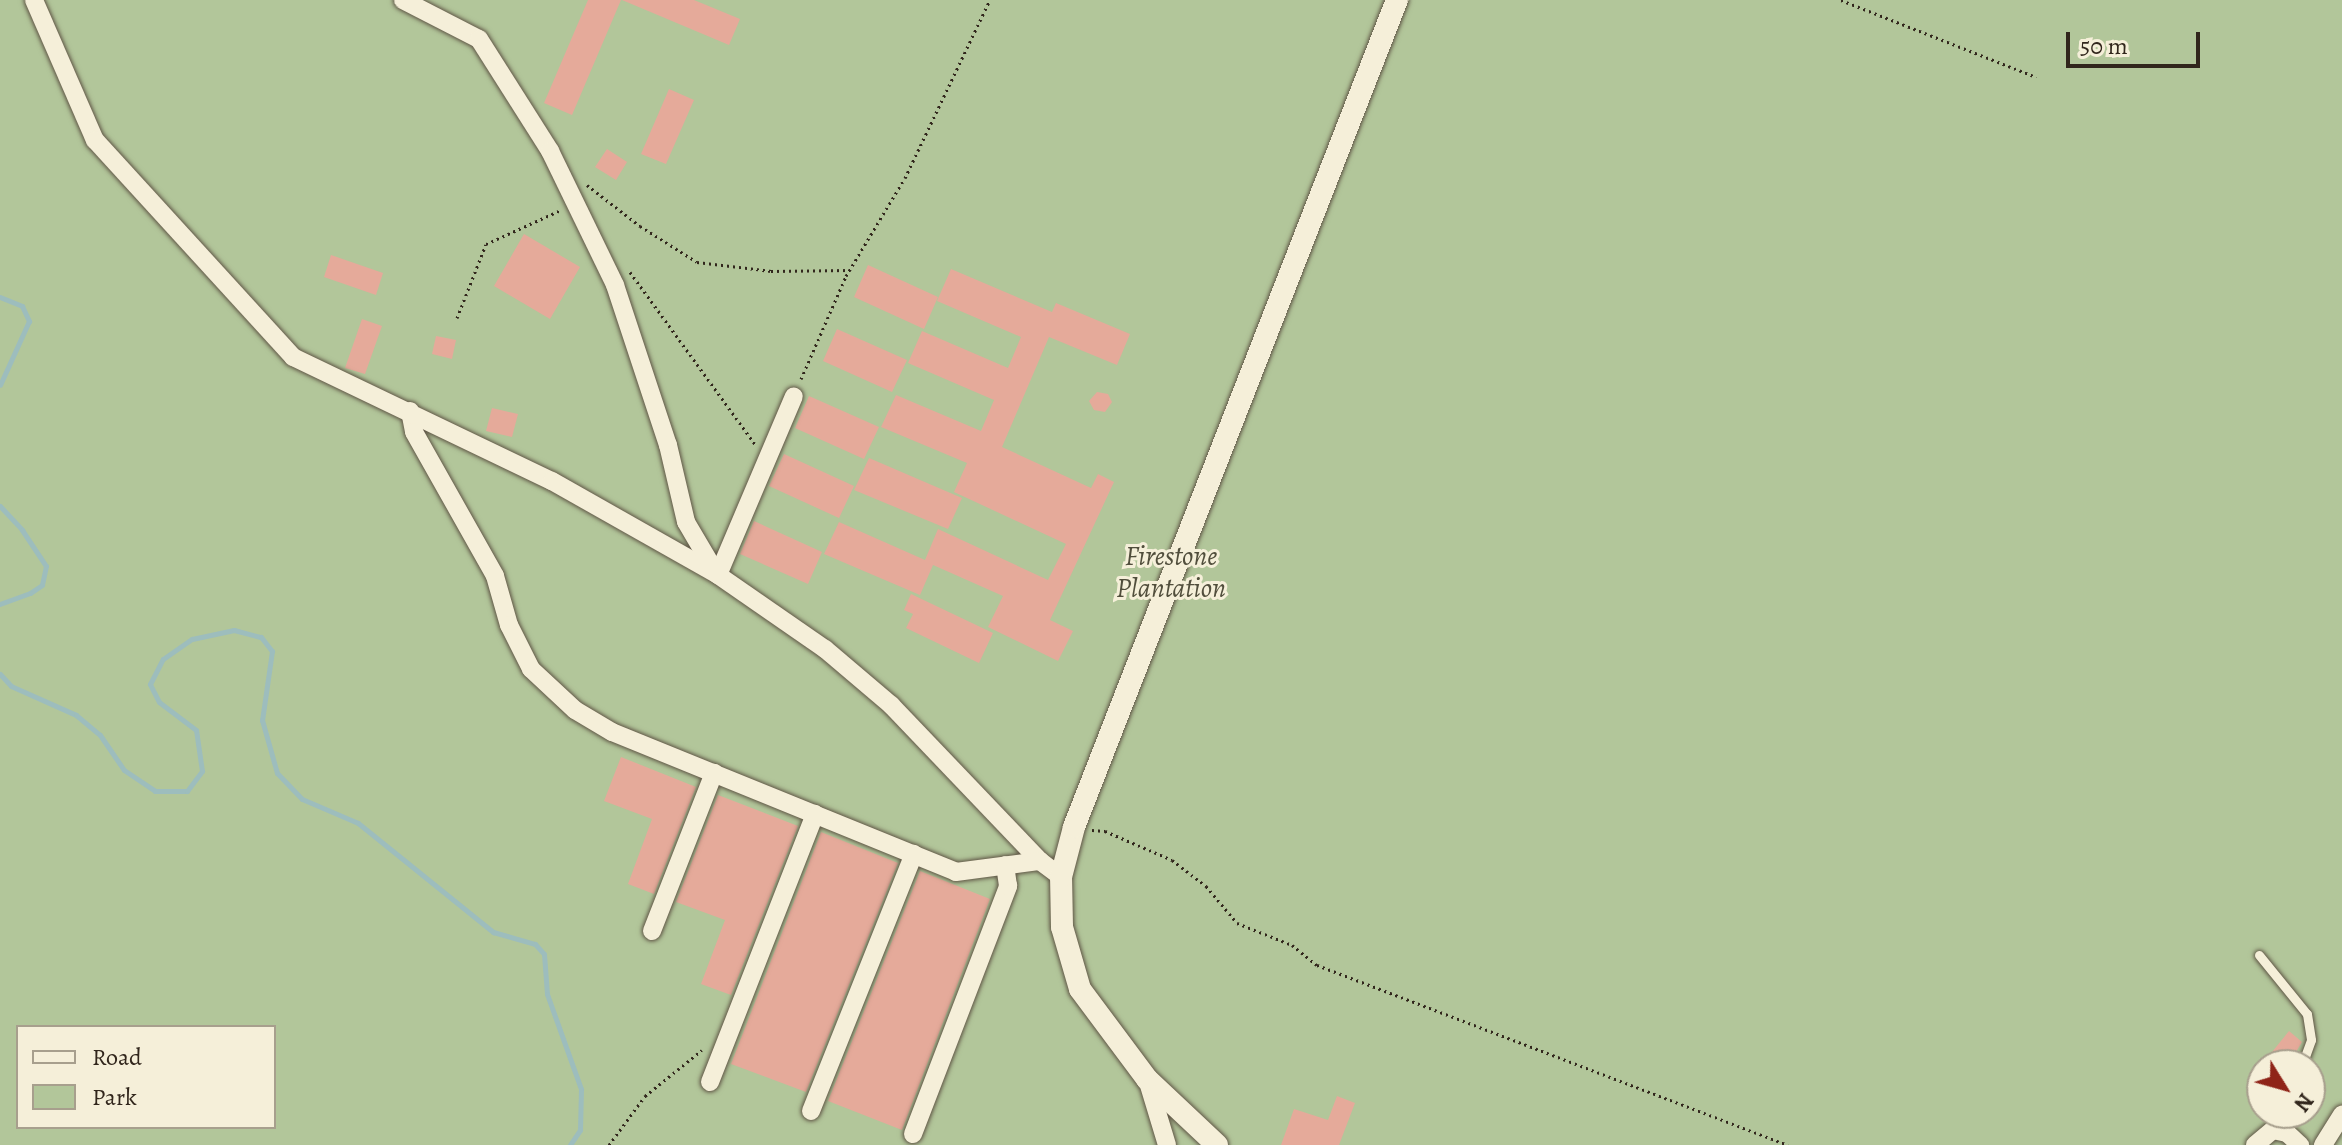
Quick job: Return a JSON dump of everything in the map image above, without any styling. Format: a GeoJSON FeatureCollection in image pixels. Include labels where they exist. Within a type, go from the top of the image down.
{"type":"FeatureCollection","features":[{"type":"Feature","properties":{"kind":"street"},"geometry":{"type":"LineString","coordinates":[[34,0],[95,140],[293,357],[552,481],[718,575],[825,649],[891,705],[1040,861],[1061,877]]}},
{"type":"Feature","properties":{"kind":"street"},"geometry":{"type":"LineString","coordinates":[[403,0],[479,39],[555,161],[615,285],[668,445],[686,522],[718,575]]}},
{"type":"Feature","properties":{"kind":"street"},"geometry":{"type":"LineString","coordinates":[[1217,1145],[1147,1079],[1080,989],[1062,927],[1061,877],[1074,827],[1397,0]]}},
{"type":"Feature","properties":{"kind":"street"},"geometry":{"type":"LineString","coordinates":[[718,575],[794,396]]}},
{"type":"Feature","properties":{"kind":"street"},"geometry":{"type":"LineString","coordinates":[[410,411],[414,432],[495,576],[509,625],[531,669],[575,710],[612,732],[956,872],[1040,861]]}},
{"type":"Feature","properties":{"kind":"street"},"geometry":{"type":"LineString","coordinates":[[652,931],[714,773]]}},
{"type":"Feature","properties":{"kind":"street"},"geometry":{"type":"LineString","coordinates":[[710,1082],[815,814]]}},
{"type":"Feature","properties":{"kind":"street"},"geometry":{"type":"LineString","coordinates":[[811,1111],[914,854]]}},
{"type":"Feature","properties":{"kind":"street"},"geometry":{"type":"LineString","coordinates":[[913,1134],[1008,886],[1005,865]]}},
{"type":"Feature","properties":{"kind":"street"},"geometry":{"type":"LineString","coordinates":[[1147,1079],[1167,1145]]}},
{"type":"Feature","properties":{"kind":"street"},"geometry":{"type":"LineString","coordinates":[[2323,1145],[2342,1115]]}},
{"type":"Feature","properties":{"kind":"street"},"geometry":{"type":"LineString","coordinates":[[2255,1145],[2270,1129]]}},
{"type":"Feature","properties":{"kind":"street"},"geometry":{"type":"LineString","coordinates":[[2284,1129],[2300,1145]]}},
{"type":"Feature","properties":{"kind":"lane"},"geometry":{"type":"LineString","coordinates":[[2259,955],[2307,1014],[2311,1040],[2308,1049]]}},
{"type":"Feature","properties":{"kind":"path"},"geometry":{"type":"LineString","coordinates":[[794,396],[850,270],[905,178],[990,0]]}},
{"type":"Feature","properties":{"kind":"path"},"geometry":{"type":"LineString","coordinates":[[1841,0],[2036,77]]}},
{"type":"Feature","properties":{"kind":"path"},"geometry":{"type":"LineString","coordinates":[[555,161],[640,226],[697,262],[771,271],[850,270]]}},
{"type":"Feature","properties":{"kind":"path"},"geometry":{"type":"LineString","coordinates":[[1074,827],[1105,831],[1172,860],[1206,886],[1237,923],[1292,945],[1317,965],[1788,1145]]}},
{"type":"Feature","properties":{"kind":"path"},"geometry":{"type":"LineString","coordinates":[[609,1145],[645,1096],[689,1062],[734,1020]]}},
{"type":"Feature","properties":{"kind":"green space","name":"Firestone Plantation"},"geometry":{"type":"Polygon","coordinates":[[[0,0],[2342,0],[2342,1145],[0,1145],[0,0]]]}},
{"type":"Feature","properties":{"kind":"building"},"geometry":{"type":"Polygon","coordinates":[[[588,0],[621,0],[572,115],[544,103],[588,0]]]}},
{"type":"Feature","properties":{"kind":"building"},"geometry":{"type":"Polygon","coordinates":[[[622,0],[694,0],[740,19],[729,45],[622,0]]]}},
{"type":"Feature","properties":{"kind":"building"},"geometry":{"type":"Polygon","coordinates":[[[669,89],[694,100],[666,164],[641,154],[669,89]]]}},
{"type":"Feature","properties":{"kind":"building"},"geometry":{"type":"Polygon","coordinates":[[[607,149],[627,162],[616,180],[595,167],[607,149]]]}},
{"type":"Feature","properties":{"kind":"building"},"geometry":{"type":"Polygon","coordinates":[[[524,234],[580,267],[550,319],[494,286],[524,234]]]}},
{"type":"Feature","properties":{"kind":"building"},"geometry":{"type":"Polygon","coordinates":[[[331,255],[383,273],[376,295],[324,277],[331,255]]]}},
{"type":"Feature","properties":{"kind":"building"},"geometry":{"type":"Polygon","coordinates":[[[868,265],[938,297],[924,329],[854,297],[868,265]]]}},
{"type":"Feature","properties":{"kind":"building"},"geometry":{"type":"Polygon","coordinates":[[[951,269],[1052,312],[1056,303],[1130,334],[1117,365],[1049,337],[1002,447],[1091,488],[1098,474],[1114,482],[1050,620],[1073,631],[1058,661],[988,627],[1003,596],[933,565],[920,595],[824,554],[839,522],[925,560],[938,529],[1048,580],[1066,544],[954,492],[967,463],[881,427],[896,395],[981,431],[994,400],[908,363],[922,331],[1008,368],[1021,337],[937,301],[951,269]]]}},
{"type":"Feature","properties":{"kind":"building"},"geometry":{"type":"Polygon","coordinates":[[[362,319],[382,326],[365,374],[345,368],[362,319]]]}},
{"type":"Feature","properties":{"kind":"building"},"geometry":{"type":"Polygon","coordinates":[[[837,329],[907,360],[892,392],[823,361],[837,329]]]}},
{"type":"Feature","properties":{"kind":"building"},"geometry":{"type":"Polygon","coordinates":[[[436,336],[456,340],[452,359],[432,354],[436,336]]]}},
{"type":"Feature","properties":{"kind":"building"},"geometry":{"type":"Polygon","coordinates":[[[1097,392],[1108,394],[1112,402],[1105,412],[1094,410],[1089,401],[1097,392]]]}},
{"type":"Feature","properties":{"kind":"building"},"geometry":{"type":"Polygon","coordinates":[[[809,396],[879,427],[864,459],[795,428],[809,396]]]}},
{"type":"Feature","properties":{"kind":"building"},"geometry":{"type":"Polygon","coordinates":[[[492,408],[518,414],[512,437],[486,431],[492,408]]]}},
{"type":"Feature","properties":{"kind":"building"},"geometry":{"type":"Polygon","coordinates":[[[784,454],[854,486],[839,518],[769,486],[784,454]]]}},
{"type":"Feature","properties":{"kind":"building"},"geometry":{"type":"Polygon","coordinates":[[[869,458],[962,498],[948,529],[854,490],[869,458]]]}},
{"type":"Feature","properties":{"kind":"building"},"geometry":{"type":"Polygon","coordinates":[[[754,521],[822,552],[808,584],[740,554],[754,521]]]}},
{"type":"Feature","properties":{"kind":"building"},"geometry":{"type":"Polygon","coordinates":[[[911,594],[993,633],[979,663],[906,628],[913,614],[904,610],[911,594]]]}},
{"type":"Feature","properties":{"kind":"building"},"geometry":{"type":"Polygon","coordinates":[[[621,757],[696,787],[654,894],[628,884],[652,819],[604,801],[621,757]]]}},
{"type":"Feature","properties":{"kind":"building"},"geometry":{"type":"Polygon","coordinates":[[[718,795],[798,826],[731,995],[701,984],[725,920],[676,902],[718,795]]]}},
{"type":"Feature","properties":{"kind":"building"},"geometry":{"type":"Polygon","coordinates":[[[821,832],[898,863],[806,1092],[731,1064],[821,832]]]}},
{"type":"Feature","properties":{"kind":"building"},"geometry":{"type":"Polygon","coordinates":[[[920,871],[990,899],[902,1130],[828,1101],[920,871]]]}},
{"type":"Feature","properties":{"kind":"building"},"geometry":{"type":"Polygon","coordinates":[[[2289,1031],[2302,1042],[2298,1049],[2274,1049],[2289,1031]]]}},
{"type":"Feature","properties":{"kind":"building"},"geometry":{"type":"Polygon","coordinates":[[[1337,1096],[1355,1103],[1339,1145],[1281,1145],[1294,1109],[1328,1120],[1337,1096]]]}},
{"type":"Feature","properties":{"kind":"waterway"},"geometry":{"type":"LineString","coordinates":[[0,297],[22,306],[29,321],[0,385]]}},
{"type":"Feature","properties":{"kind":"waterway"},"geometry":{"type":"LineString","coordinates":[[0,506],[22,530],[46,566],[42,585],[0,604]]}},
{"type":"Feature","properties":{"kind":"waterway"},"geometry":{"type":"LineString","coordinates":[[0,674],[11,686],[76,715],[100,735],[124,770],[155,791],[187,791],[202,771],[196,730],[159,702],[150,684],[163,659],[192,639],[234,630],[261,637],[272,651],[262,720],[277,773],[302,799],[358,823],[493,932],[535,944],[544,954],[547,994],[581,1089],[580,1130],[570,1145]]}}]}
